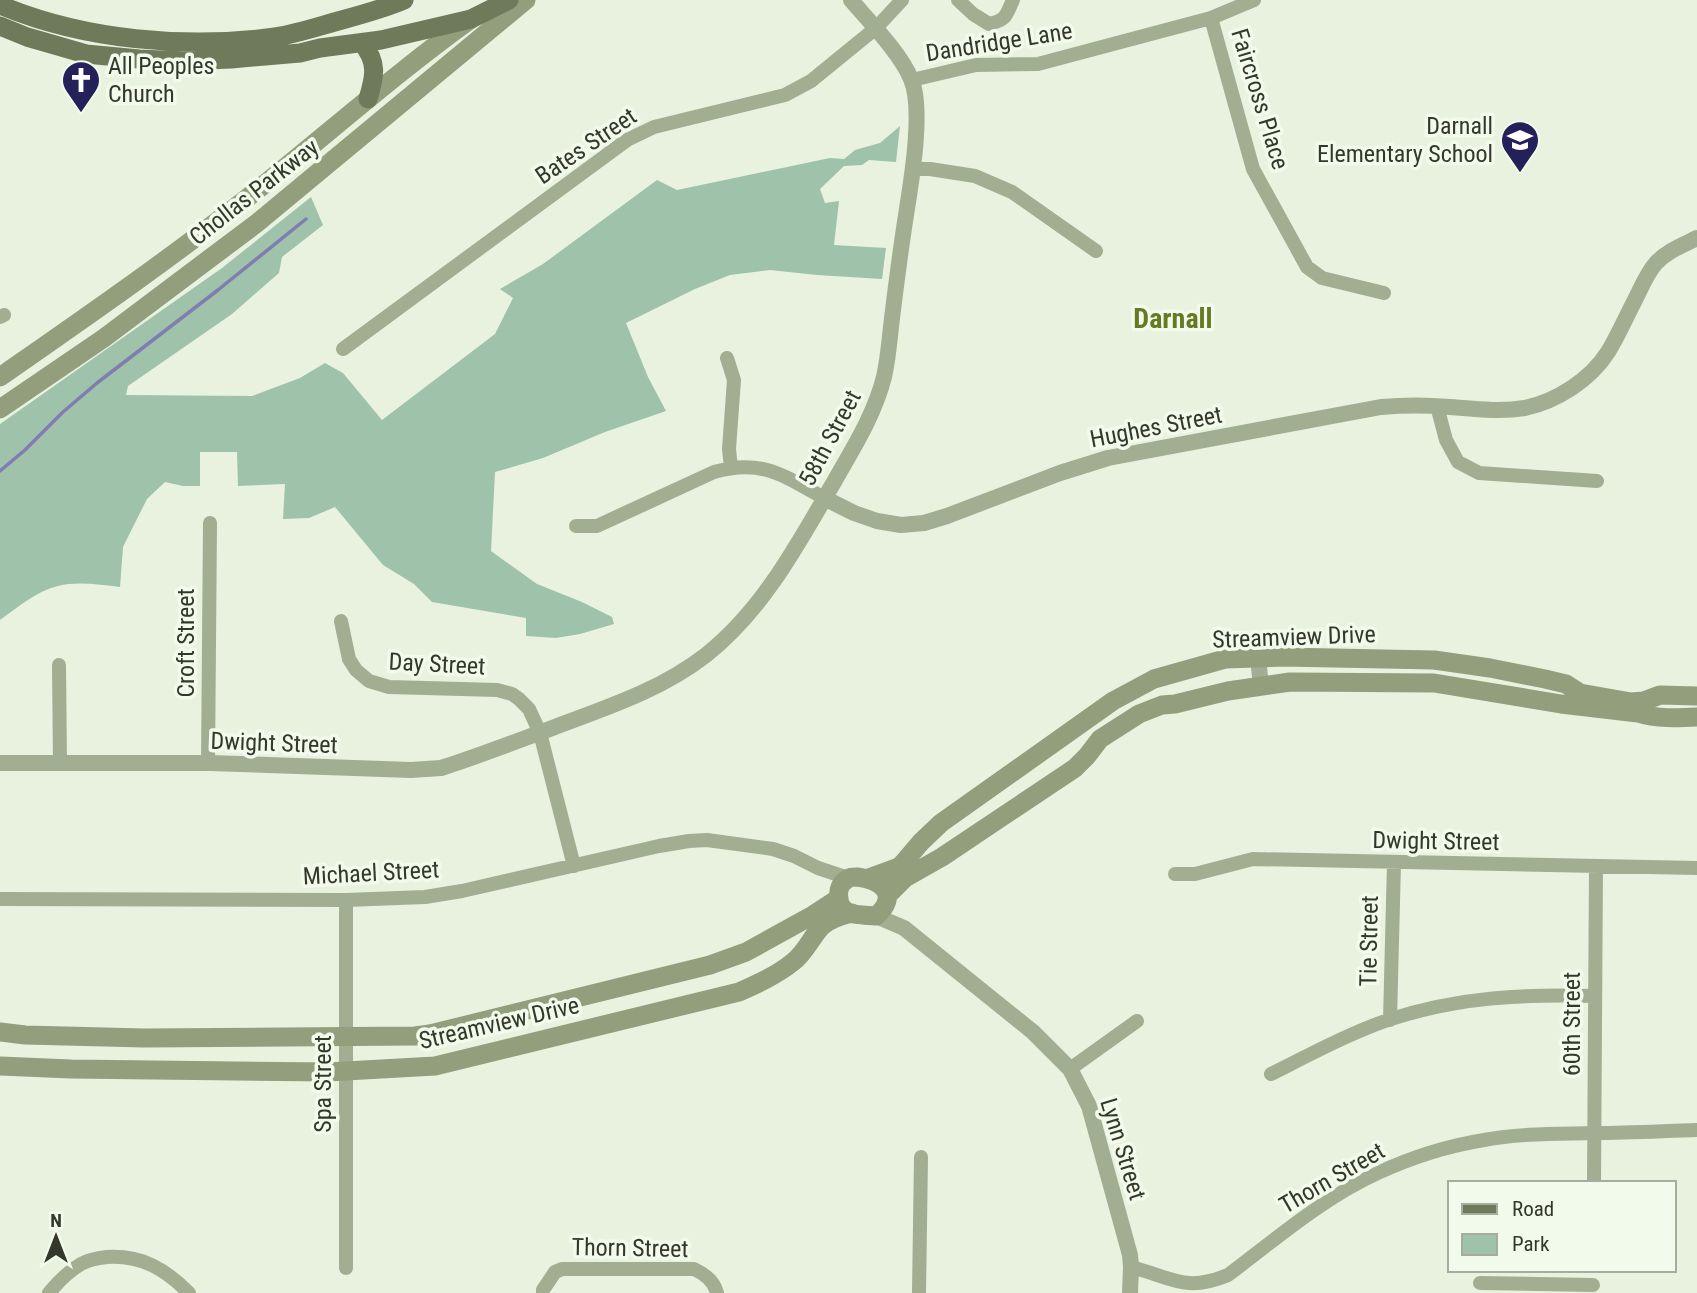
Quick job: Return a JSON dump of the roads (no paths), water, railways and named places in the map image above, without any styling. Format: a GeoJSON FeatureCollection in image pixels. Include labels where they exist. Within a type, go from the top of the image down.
{"type":"FeatureCollection","features":[{"type":"Feature","properties":{"kind":"main road"},"geometry":{"type":"LineString","coordinates":[[0,5],[29,17],[82,30],[187,42],[277,37],[352,18],[404,0]]}},
{"type":"Feature","properties":{"kind":"main road","name":"Chollas Parkway"},"geometry":{"type":"LineString","coordinates":[[0,377],[100,308],[246,199],[493,0]]}},
{"type":"Feature","properties":{"kind":"main road"},"geometry":{"type":"LineString","coordinates":[[0,26],[27,37],[86,54],[139,60],[230,60],[381,40],[471,19],[509,0]]}},
{"type":"Feature","properties":{"kind":"main road","name":"Chollas Parkway"},"geometry":{"type":"LineString","coordinates":[[0,409],[104,338],[257,223],[526,0]]}},
{"type":"Feature","properties":{"kind":"main road"},"geometry":{"type":"LineString","coordinates":[[362,43],[372,54],[374,68],[369,99]]}},
{"type":"Feature","properties":{"kind":"main road","name":"Streamview Drive"},"geometry":{"type":"LineString","coordinates":[[869,878],[898,867],[941,823],[1123,695],[1154,679],[1225,659],[1350,657],[1434,660],[1545,679],[1566,684],[1580,693],[1631,702],[1660,695],[1697,696]]}},
{"type":"Feature","properties":{"kind":"main road","name":"Streamview Drive"},"geometry":{"type":"LineString","coordinates":[[883,904],[905,877],[942,858],[1075,768],[1100,738],[1139,714],[1162,705],[1228,691],[1290,682],[1434,683],[1554,703],[1638,712],[1648,716],[1697,717]]}},
{"type":"Feature","properties":{"kind":"main road"},"geometry":{"type":"LineString","coordinates":[[869,878],[885,888],[883,904],[852,913],[845,910],[841,905],[842,890],[869,878]]}},
{"type":"Feature","properties":{"kind":"main road","name":"Streamview Drive"},"geometry":{"type":"LineString","coordinates":[[0,1032],[144,1038],[430,1034],[710,965],[746,952],[813,915],[842,890]]}},
{"type":"Feature","properties":{"kind":"main road","name":"Streamview Drive"},"geometry":{"type":"LineString","coordinates":[[0,1066],[346,1072],[435,1066],[738,992],[760,983],[793,962],[822,926],[832,919],[852,913]]}},
{"type":"Feature","properties":{"kind":"street","name":"58th Street"},"geometry":{"type":"LineString","coordinates":[[540,733],[635,698],[672,678],[724,640],[754,608],[784,564],[872,415],[883,378],[913,169],[917,107],[912,80],[897,56],[850,0]]}},
{"type":"Feature","properties":{"kind":"street"},"geometry":{"type":"LineString","coordinates":[[876,29],[902,0]]}},
{"type":"Feature","properties":{"kind":"street"},"geometry":{"type":"LineString","coordinates":[[958,0],[989,24],[1001,21],[1008,14],[1013,0]]}},
{"type":"Feature","properties":{"kind":"street","name":"Dandridge Lane"},"geometry":{"type":"LineString","coordinates":[[912,80],[976,65],[1038,64],[1211,18],[1254,0]]}},
{"type":"Feature","properties":{"kind":"street","name":"Faircross Place"},"geometry":{"type":"LineString","coordinates":[[1211,18],[1254,169],[1307,267],[1322,278],[1384,293]]}},
{"type":"Feature","properties":{"kind":"street","name":"Bates Street"},"geometry":{"type":"LineString","coordinates":[[343,349],[627,141],[654,127],[785,95],[811,81],[876,29]]}},
{"type":"Feature","properties":{"kind":"street"},"geometry":{"type":"LineString","coordinates":[[913,169],[975,176],[1012,192],[1096,251]]}},
{"type":"Feature","properties":{"kind":"street","name":"Hughes Street"},"geometry":{"type":"LineString","coordinates":[[576,526],[597,526],[714,472],[752,467],[773,470],[854,513],[877,522],[901,525],[924,523],[1108,458],[1381,407],[1405,405],[1496,410],[1524,408],[1551,400],[1586,377],[1607,353],[1644,281],[1657,263],[1697,237]]}},
{"type":"Feature","properties":{"kind":"street"},"geometry":{"type":"LineString","coordinates":[[727,358],[734,380],[729,449],[731,468]]}},
{"type":"Feature","properties":{"kind":"street"},"geometry":{"type":"LineString","coordinates":[[1437,406],[1446,440],[1458,462],[1479,472],[1597,481]]}},
{"type":"Feature","properties":{"kind":"street","name":"Croft Street"},"geometry":{"type":"LineString","coordinates":[[208,763],[210,523]]}},
{"type":"Feature","properties":{"kind":"street","name":"Day Street"},"geometry":{"type":"LineString","coordinates":[[341,621],[349,659],[356,670],[369,681],[388,687],[497,690],[512,694],[529,709],[540,733],[574,866]]}},
{"type":"Feature","properties":{"kind":"street"},"geometry":{"type":"LineString","coordinates":[[1258,658],[1261,686]]}},
{"type":"Feature","properties":{"kind":"street"},"geometry":{"type":"LineString","coordinates":[[60,665],[60,764]]}},
{"type":"Feature","properties":{"kind":"street","name":"Dwight Street"},"geometry":{"type":"LineString","coordinates":[[0,763],[208,763],[411,770],[441,768],[540,733]]}},
{"type":"Feature","properties":{"kind":"street","name":"Michael Street"},"geometry":{"type":"LineString","coordinates":[[0,899],[346,900],[425,897],[659,845],[707,840],[773,849],[794,856],[818,868],[842,890]]}},
{"type":"Feature","properties":{"kind":"street","name":"Dwight Street"},"geometry":{"type":"LineString","coordinates":[[1175,874],[1195,874],[1253,859],[1697,868]]}},
{"type":"Feature","properties":{"kind":"street","name":"Tie Street"},"geometry":{"type":"LineString","coordinates":[[1390,1020],[1394,863]]}},
{"type":"Feature","properties":{"kind":"street","name":"60th Street"},"geometry":{"type":"LineString","coordinates":[[1594,1181],[1595,866]]}},
{"type":"Feature","properties":{"kind":"street","name":"Spa Street"},"geometry":{"type":"LineString","coordinates":[[345,1268],[346,900]]}},
{"type":"Feature","properties":{"kind":"street","name":"Lynn Street"},"geometry":{"type":"LineString","coordinates":[[883,904],[904,928],[1033,1032],[1070,1069],[1089,1107],[1130,1255],[1130,1293]]}},
{"type":"Feature","properties":{"kind":"street"},"geometry":{"type":"LineString","coordinates":[[1271,1074],[1390,1020],[1458,1002],[1542,994],[1595,996]]}},
{"type":"Feature","properties":{"kind":"street"},"geometry":{"type":"LineString","coordinates":[[1070,1069],[1137,1021]]}},
{"type":"Feature","properties":{"kind":"street","name":"Thorn Street"},"geometry":{"type":"LineString","coordinates":[[1131,1267],[1186,1284],[1218,1279],[1228,1275],[1306,1217],[1376,1174],[1444,1149],[1487,1139],[1537,1134],[1697,1130]]}},
{"type":"Feature","properties":{"kind":"street"},"geometry":{"type":"LineString","coordinates":[[919,1293],[920,1157]]}},
{"type":"Feature","properties":{"kind":"street"},"geometry":{"type":"LineString","coordinates":[[49,1293],[60,1280],[81,1264],[94,1258],[121,1256],[148,1262],[172,1276],[189,1293]]}},
{"type":"Feature","properties":{"kind":"street","name":"Thorn Street"},"geometry":{"type":"LineString","coordinates":[[542,1293],[555,1272],[562,1269],[694,1269],[714,1287]]}},
{"type":"Feature","properties":{"kind":"street"},"geometry":{"type":"LineString","coordinates":[[1480,1283],[1593,1283]]}},
{"type":"Feature","properties":{"kind":"waterway"},"geometry":{"type":"LineString","coordinates":[[0,471],[97,383],[306,219]]}},
{"type":"Feature","properties":{"kind":"place","name":"All Peoples Church"},"geometry":{"type":"Point","coordinates":[81,114]}},
{"type":"Feature","properties":{"kind":"place","name":"Darnall Elementary School"},"geometry":{"type":"Point","coordinates":[1520,174]}},
{"type":"Feature","properties":{"kind":"district","name":"Darnall"},"geometry":{"type":"Point","coordinates":[1173,318]}}]}
